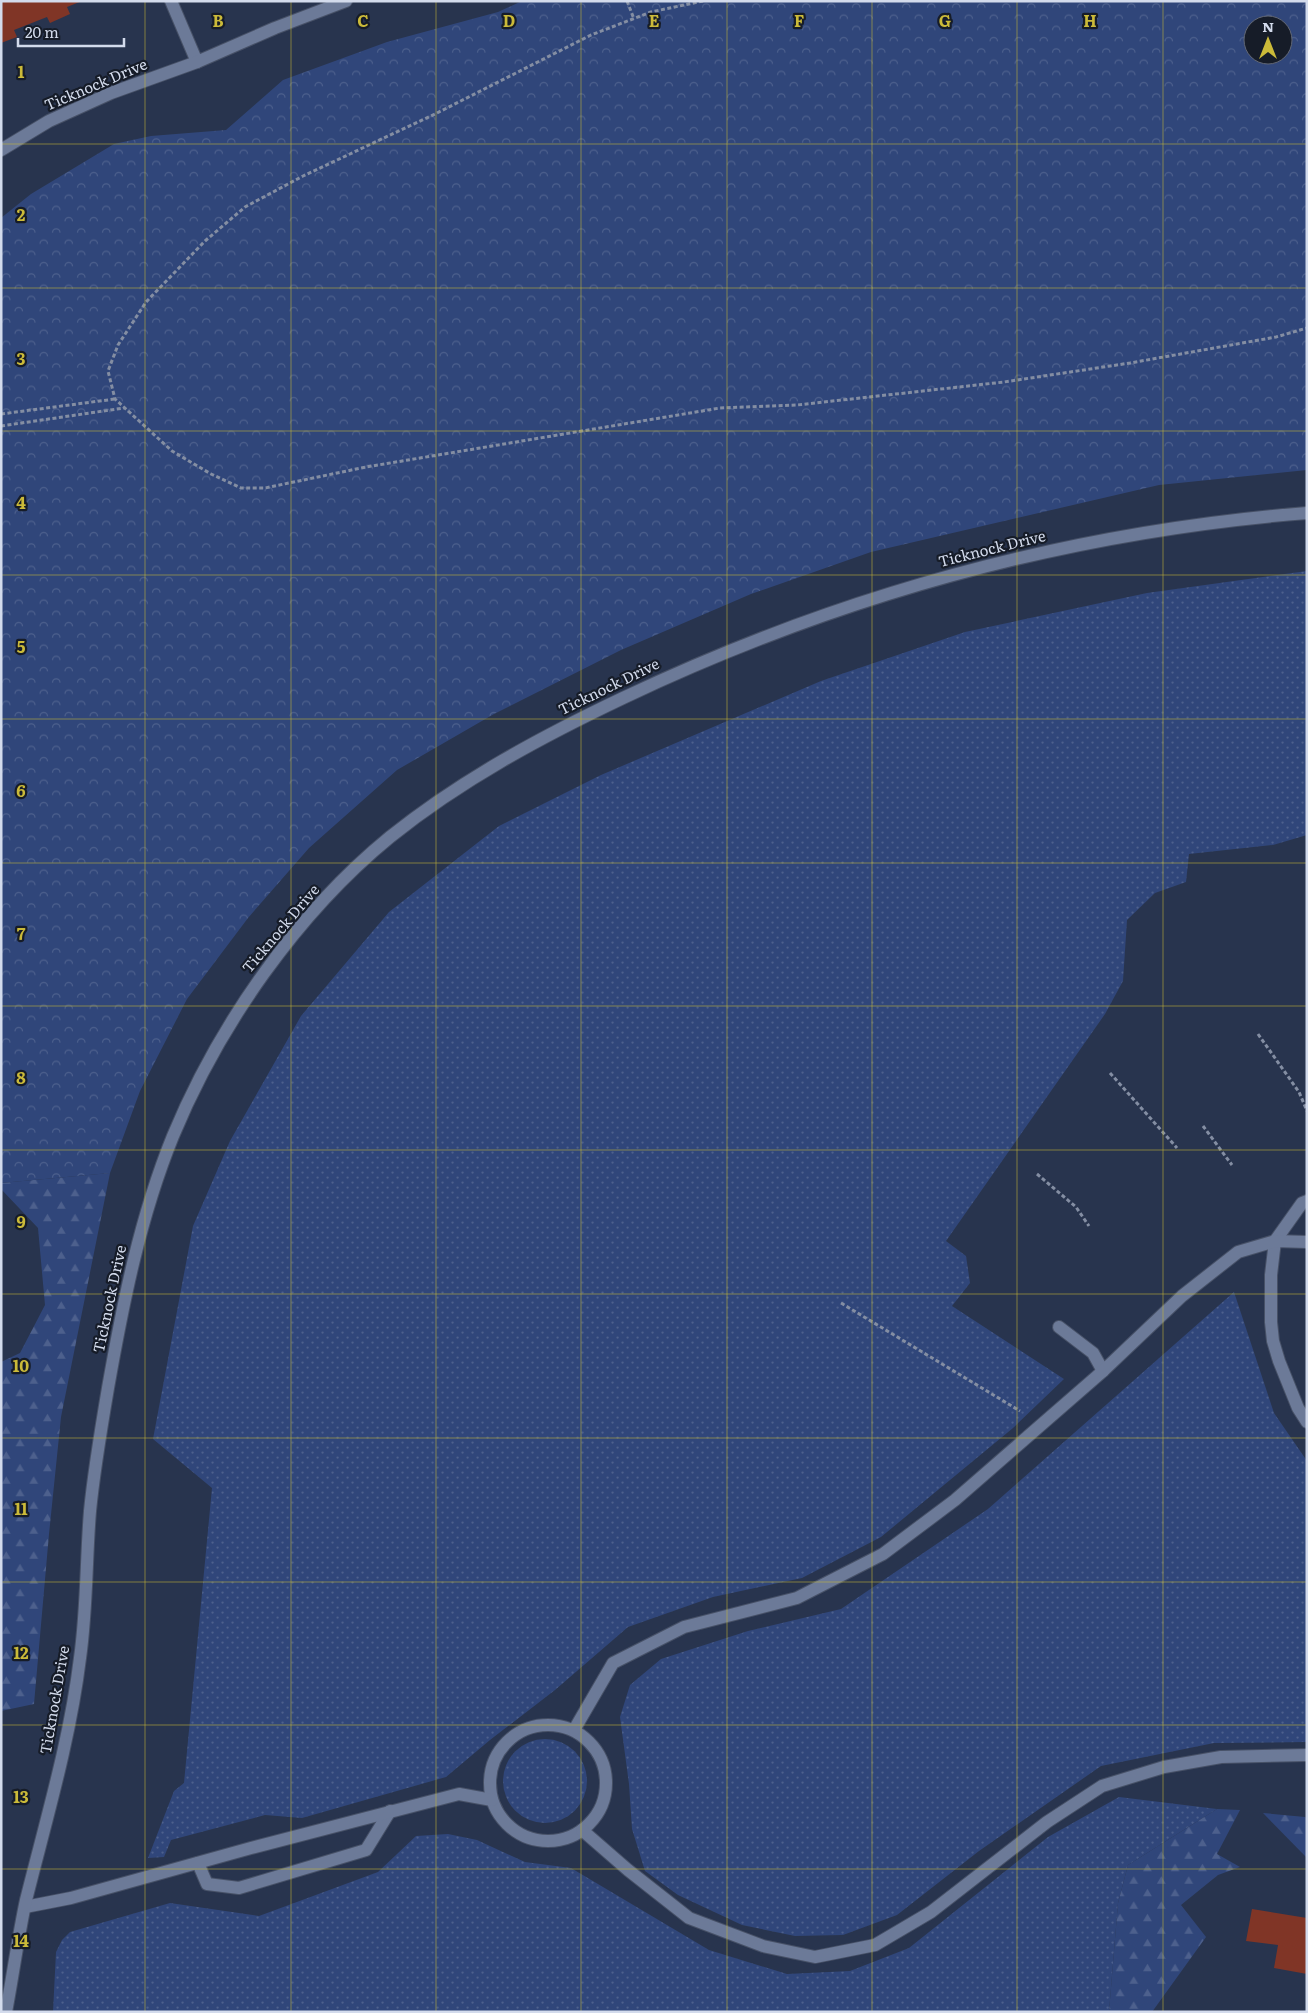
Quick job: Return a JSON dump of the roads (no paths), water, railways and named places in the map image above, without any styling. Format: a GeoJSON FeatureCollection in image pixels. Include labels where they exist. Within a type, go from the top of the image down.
{"type":"FeatureCollection","features":[{"type":"Feature","properties":{"kind":"street"},"geometry":{"type":"LineString","coordinates":[[171,1],[197,62]]}},
{"type":"Feature","properties":{"kind":"street","name":"Ticknock Drive"},"geometry":{"type":"LineString","coordinates":[[1,150],[50,122],[111,93],[197,62],[275,28],[346,1]]}},
{"type":"Feature","properties":{"kind":"street","name":"Ticknock Drive"},"geometry":{"type":"LineString","coordinates":[[6,2012],[25,1907],[73,1706],[81,1652],[90,1510],[100,1437],[117,1334],[145,1214],[172,1139],[193,1092],[218,1044],[247,996],[313,914],[348,876],[388,839],[476,775],[586,715],[682,670],[758,638],[895,591],[974,569],[1054,550],[1192,525],[1307,513]]}},
{"type":"Feature","properties":{"kind":"street"},"geometry":{"type":"LineString","coordinates":[[1307,1200],[1302,1203],[1275,1241],[1270,1274],[1273,1341],[1298,1408],[1307,1422]]}},
{"type":"Feature","properties":{"kind":"street"},"geometry":{"type":"LineString","coordinates":[[574,1730],[613,1663],[684,1627],[797,1598],[884,1554],[955,1500],[1103,1371],[1182,1296],[1238,1252],[1275,1241],[1307,1242]]}},
{"type":"Feature","properties":{"kind":"street"},"geometry":{"type":"LineString","coordinates":[[1059,1327],[1093,1353],[1103,1371]]}},
{"type":"Feature","properties":{"kind":"street"},"geometry":{"type":"LineString","coordinates":[[556,1724],[574,1730],[590,1742],[602,1758],[606,1778],[605,1798],[596,1816],[582,1830],[566,1838],[548,1841],[530,1838],[513,1830],[500,1817],[492,1800],[489,1781],[493,1762],[503,1745],[518,1732],[536,1726],[556,1724]]}},
{"type":"Feature","properties":{"kind":"street"},"geometry":{"type":"LineString","coordinates":[[582,1830],[628,1870],[689,1918],[763,1946],[815,1956],[875,1945],[931,1912],[1047,1822],[1102,1786],[1164,1767],[1221,1757],[1307,1755]]}},
{"type":"Feature","properties":{"kind":"street"},"geometry":{"type":"LineString","coordinates":[[25,1907],[71,1898],[459,1794],[492,1800]]}},
{"type":"Feature","properties":{"kind":"street"},"geometry":{"type":"LineString","coordinates":[[198,1863],[207,1884],[240,1888],[366,1850],[390,1811]]}}]}
